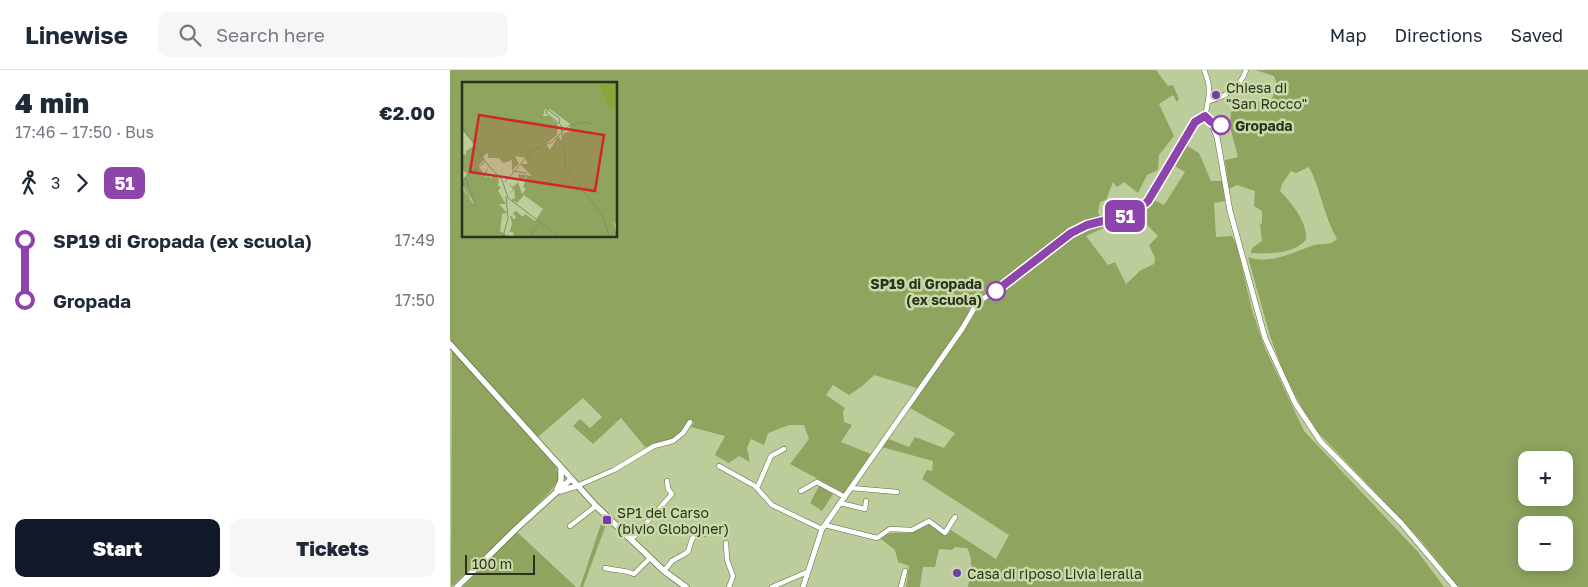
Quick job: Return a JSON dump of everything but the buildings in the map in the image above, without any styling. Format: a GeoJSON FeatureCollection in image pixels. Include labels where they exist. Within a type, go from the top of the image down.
{"type":"FeatureCollection","features":[{"type":"Feature","properties":{"kind":"main road"},"geometry":{"type":"LineString","coordinates":[[451,346],[596,506],[664,571],[686,587]]}},
{"type":"Feature","properties":{"kind":"main road"},"geometry":{"type":"LineString","coordinates":[[555,493],[561,481],[561,468]]}},
{"type":"Feature","properties":{"kind":"main road"},"geometry":{"type":"LineString","coordinates":[[458,587],[571,479]]}},
{"type":"Feature","properties":{"kind":"main road"},"geometry":{"type":"LineString","coordinates":[[555,493],[577,486]]}},
{"type":"Feature","properties":{"kind":"street"},"geometry":{"type":"LineString","coordinates":[[1204,70],[1210,90],[1205,116]]}},
{"type":"Feature","properties":{"kind":"street"},"geometry":{"type":"LineString","coordinates":[[1209,102],[1240,84],[1246,70]]}},
{"type":"Feature","properties":{"kind":"street"},"geometry":{"type":"LineString","coordinates":[[803,587],[824,527],[962,329],[978,302],[997,290],[1079,228],[1139,211],[1152,195],[1190,128],[1198,119],[1205,116]]}},
{"type":"Feature","properties":{"kind":"street"},"geometry":{"type":"LineString","coordinates":[[1205,116],[1210,120],[1217,137],[1230,211],[1265,338],[1292,397],[1321,442],[1402,524],[1454,587]]}},
{"type":"Feature","properties":{"kind":"street"},"geometry":{"type":"LineString","coordinates":[[577,486],[614,470],[654,446],[673,441],[683,433],[690,422]]}},
{"type":"Feature","properties":{"kind":"street"},"geometry":{"type":"LineString","coordinates":[[757,488],[772,456],[784,449]]}},
{"type":"Feature","properties":{"kind":"street"},"geometry":{"type":"LineString","coordinates":[[719,466],[757,488],[772,505],[824,527],[877,538],[890,529],[912,530],[929,521],[945,533],[955,518]]}},
{"type":"Feature","properties":{"kind":"street"},"geometry":{"type":"LineString","coordinates":[[631,540],[672,494],[668,489],[668,482]]}},
{"type":"Feature","properties":{"kind":"street"},"geometry":{"type":"LineString","coordinates":[[801,491],[817,482],[845,497]]}},
{"type":"Feature","properties":{"kind":"street"},"geometry":{"type":"LineString","coordinates":[[851,488],[896,492]]}},
{"type":"Feature","properties":{"kind":"street"},"geometry":{"type":"LineString","coordinates":[[840,503],[865,509],[866,501]]}},
{"type":"Feature","properties":{"kind":"street"},"geometry":{"type":"LineString","coordinates":[[570,526],[596,506]]}},
{"type":"Feature","properties":{"kind":"street"},"geometry":{"type":"LineString","coordinates":[[664,571],[672,561],[688,552],[692,539],[698,532],[702,531],[705,534]]}},
{"type":"Feature","properties":{"kind":"street"},"geometry":{"type":"LineString","coordinates":[[726,543],[727,560],[733,576],[730,587]]}},
{"type":"Feature","properties":{"kind":"street"},"geometry":{"type":"LineString","coordinates":[[605,568],[623,569],[634,574],[650,558]]}},
{"type":"Feature","properties":{"kind":"street"},"geometry":{"type":"LineString","coordinates":[[901,587],[905,571]]}},
{"type":"Feature","properties":{"kind":"street"},"geometry":{"type":"LineString","coordinates":[[772,587],[807,572]]}},
{"type":"Feature","properties":{"kind":"green space"},"geometry":{"type":"Polygon","coordinates":[[[450,70],[1156,70],[1168,86],[1173,85],[1179,99],[1177,102],[1173,95],[1159,104],[1174,136],[1159,155],[1158,170],[1147,175],[1138,193],[1124,182],[1117,187],[1113,182],[1106,200],[1100,202],[1098,212],[1101,218],[1078,227],[994,290],[972,299],[966,319],[917,388],[874,375],[849,395],[833,385],[826,395],[845,408],[843,412],[844,422],[852,425],[841,442],[871,454],[844,493],[790,464],[809,439],[804,425],[789,425],[768,433],[764,445],[751,439],[747,448],[750,462],[739,456],[729,463],[715,455],[725,436],[691,427],[694,422],[689,419],[686,426],[671,439],[645,447],[621,418],[593,444],[573,426],[580,419],[590,428],[602,417],[583,398],[538,437],[450,339],[450,70]]]}},
{"type":"Feature","properties":{"kind":"green space"},"geometry":{"type":"Polygon","coordinates":[[[1255,70],[1588,70],[1588,587],[1459,587],[1418,537],[1311,425],[1284,374],[1270,336],[1248,257],[1263,260],[1272,259],[1315,245],[1328,244],[1337,239],[1309,167],[1296,173],[1291,171],[1282,184],[1280,191],[1302,220],[1306,240],[1301,245],[1288,251],[1251,253],[1252,248],[1262,241],[1260,224],[1262,223],[1262,211],[1254,206],[1255,191],[1237,185],[1229,189],[1225,160],[1238,157],[1230,127],[1231,112],[1252,103],[1272,99],[1277,84],[1274,76],[1255,70]]]}},
{"type":"Feature","properties":{"kind":"green space"},"geometry":{"type":"Polygon","coordinates":[[[1184,144],[1199,153],[1211,181],[1222,181],[1225,201],[1214,203],[1216,237],[1232,236],[1237,246],[1252,310],[1264,346],[1304,431],[1418,552],[1444,587],[968,587],[971,558],[967,548],[955,547],[952,550],[939,549],[935,567],[923,567],[920,587],[906,587],[909,566],[898,562],[895,550],[881,539],[885,536],[893,533],[912,532],[932,524],[946,536],[951,530],[996,559],[1009,535],[922,479],[927,470],[932,471],[933,461],[882,447],[889,439],[909,447],[915,437],[944,448],[955,433],[910,408],[979,306],[1072,235],[1085,228],[1101,224],[1104,228],[1086,236],[1108,265],[1115,262],[1126,284],[1141,270],[1154,264],[1155,258],[1149,245],[1158,236],[1137,215],[1154,200],[1164,205],[1185,172],[1173,165],[1184,144]]]}},
{"type":"Feature","properties":{"kind":"green space"},"geometry":{"type":"Polygon","coordinates":[[[452,349],[556,467],[559,479],[549,493],[451,587],[452,349]]]}},
{"type":"Feature","properties":{"kind":"green space"},"geometry":{"type":"Polygon","coordinates":[[[819,486],[833,494],[822,511],[810,503],[819,486]]]}},
{"type":"Feature","properties":{"kind":"green space"},"geometry":{"type":"Polygon","coordinates":[[[603,518],[607,522],[583,587],[580,587],[603,518]]]}},
{"type":"Feature","properties":{"kind":"green space"},"geometry":{"type":"Polygon","coordinates":[[[517,532],[576,587],[463,587],[517,532]]]}},
{"type":"Feature","properties":{"kind":"bus line","name":"51"},"geometry":{"type":"LineString","coordinates":[[996,291],[1079,228],[1139,211],[1152,195],[1179,146],[1195,122],[1202,116],[1205,116],[1211,122],[1214,121],[1221,125]]}},
{"type":"Feature","properties":{"kind":"place","name":"Chiesa di \"San Rocco\""},"geometry":{"type":"Point","coordinates":[1216,95]}},
{"type":"Feature","properties":{"kind":"place","name":"Gropada"},"geometry":{"type":"Point","coordinates":[1221,125]}},
{"type":"Feature","properties":{"kind":"place","name":"SP19 di Gropada (ex scuola)"},"geometry":{"type":"Point","coordinates":[996,291]}},
{"type":"Feature","properties":{"kind":"place","name":"SP1 del Carso (bivio Globojner)"},"geometry":{"type":"Point","coordinates":[607,520]}},
{"type":"Feature","properties":{"kind":"place","name":"Casa di riposo Livia Ieralla"},"geometry":{"type":"Point","coordinates":[957,573]}}]}
